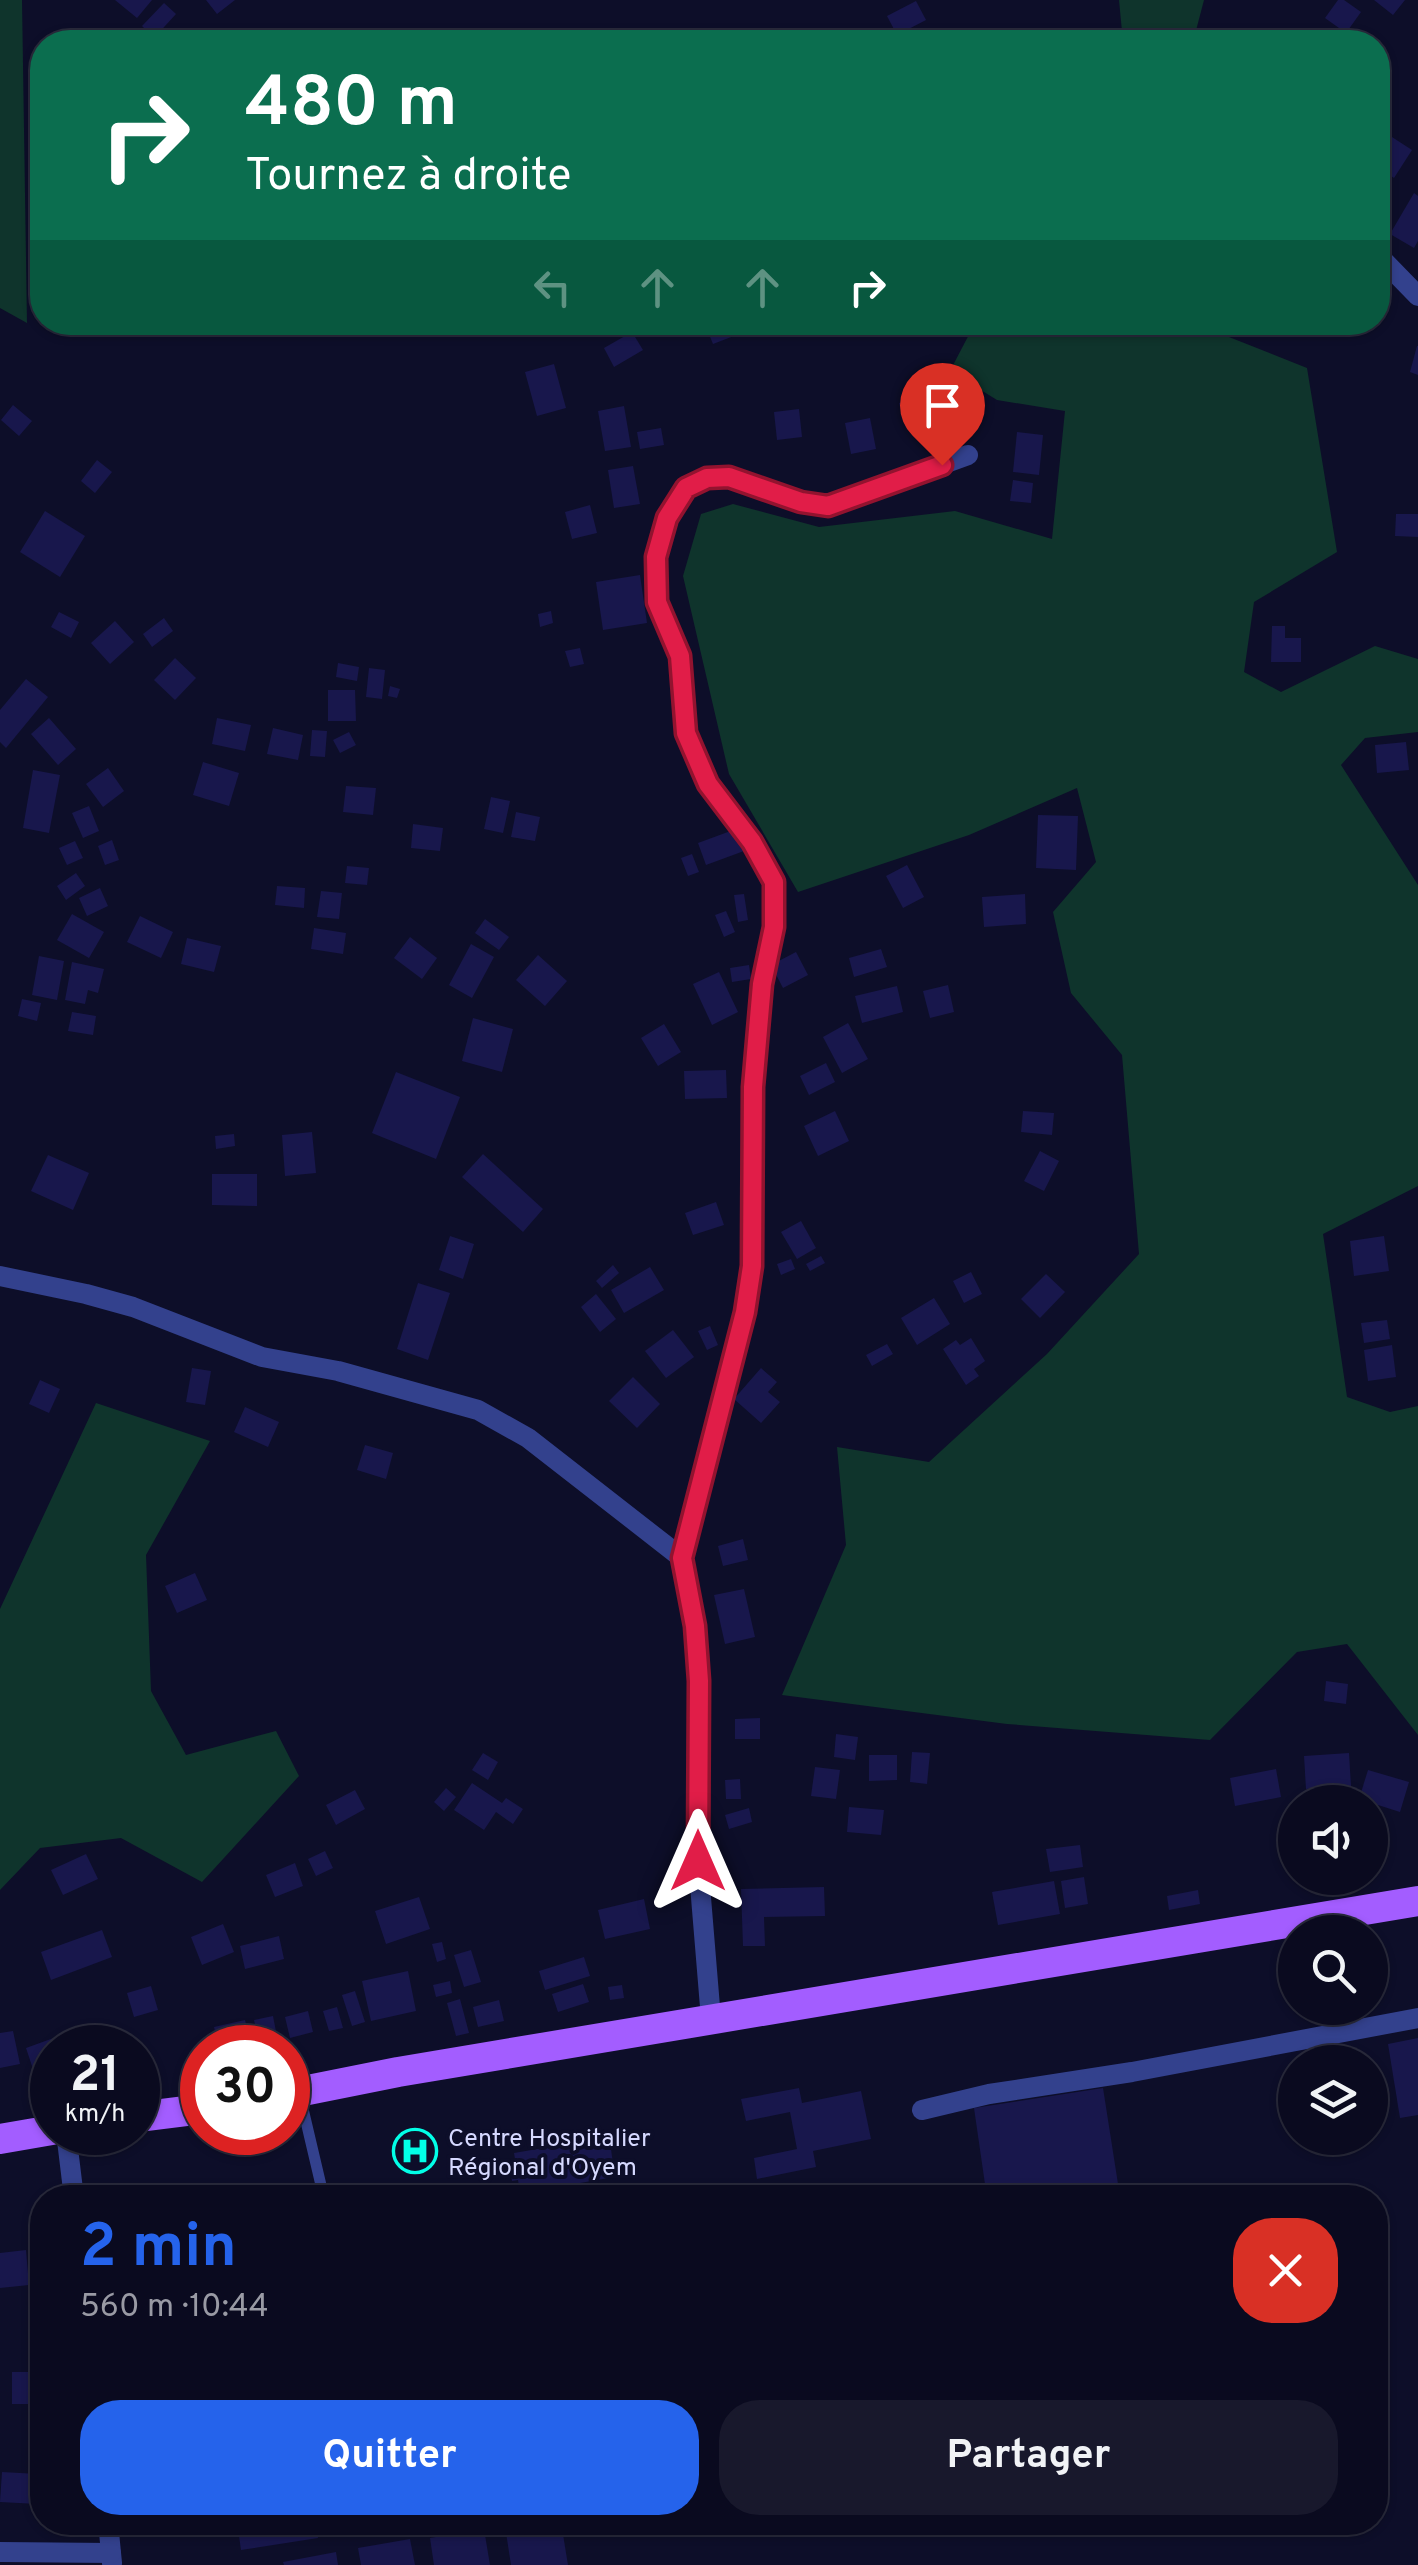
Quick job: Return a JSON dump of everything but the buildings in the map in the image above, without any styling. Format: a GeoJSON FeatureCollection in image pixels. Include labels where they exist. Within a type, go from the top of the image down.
{"type":"FeatureCollection","features":[{"type":"Feature","properties":{"kind":"main road"},"geometry":{"type":"LineString","coordinates":[[310,2090],[1418,1901]]}},
{"type":"Feature","properties":{"kind":"main road"},"geometry":{"type":"LineString","coordinates":[[0,2139],[30,2134]]}},
{"type":"Feature","properties":{"kind":"street"},"geometry":{"type":"LineString","coordinates":[[1390,268],[1418,296]]}},
{"type":"Feature","properties":{"kind":"street"},"geometry":{"type":"LineString","coordinates":[[711,2019],[698,1861],[699,1681],[695,1626],[682,1558],[745,1312],[752,1266],[753,1087],[762,984],[774,927],[774,882],[752,842],[708,784],[686,733],[680,656],[657,602],[656,557],[667,518],[686,488],[707,478],[729,477],[801,502],[828,506],[968,455]]}},
{"type":"Feature","properties":{"kind":"street"},"geometry":{"type":"LineString","coordinates":[[0,1276],[133,1308],[262,1356],[338,1371],[478,1410],[528,1438],[682,1558]]}},
{"type":"Feature","properties":{"kind":"street"},"geometry":{"type":"LineString","coordinates":[[922,2110],[989,2094],[1132,2072],[1418,2018]]}},
{"type":"Feature","properties":{"kind":"street"},"geometry":{"type":"LineString","coordinates":[[69,2155],[72,2185]]}},
{"type":"Feature","properties":{"kind":"street"},"geometry":{"type":"LineString","coordinates":[[0,2552],[112,2559]]}},
{"type":"Feature","properties":{"kind":"lane"},"geometry":{"type":"LineString","coordinates":[[310,2151],[320,2185]]}},
{"type":"Feature","properties":{"kind":"green space"},"geometry":{"type":"Polygon","coordinates":[[[0,0],[22,0],[27,323],[0,308],[0,0]]]}},
{"type":"Feature","properties":{"kind":"green space"},"geometry":{"type":"Polygon","coordinates":[[[1119,0],[1204,0],[1196,30],[1122,30],[1119,0]]]}},
{"type":"Feature","properties":{"kind":"green space"},"geometry":{"type":"Polygon","coordinates":[[[969,335],[1228,335],[1307,368],[1337,552],[1254,602],[1244,672],[1281,692],[1375,646],[1418,659],[1418,732],[1365,738],[1341,765],[1418,885],[1418,1186],[1323,1234],[1347,1397],[1390,1412],[1418,1406],[1418,1735],[1347,1644],[1297,1652],[1210,1740],[1007,1724],[782,1695],[846,1545],[837,1447],[929,1462],[1047,1354],[1139,1254],[1122,1055],[1071,993],[1053,912],[1096,862],[1077,788],[969,835],[798,892],[729,774],[683,576],[701,514],[733,504],[819,527],[955,511],[1052,539],[1065,411],[997,400],[950,371],[969,335]]]}},
{"type":"Feature","properties":{"kind":"green space"},"geometry":{"type":"Polygon","coordinates":[[[96,1403],[210,1441],[146,1555],[151,1691],[186,1755],[276,1731],[299,1776],[202,1882],[121,1838],[40,1848],[0,1890],[0,1609],[96,1403]]]}},
{"type":"Feature","properties":{"kind":"place","name":"Centre Hospitalier Régional d'Oyem"},"geometry":{"type":"Point","coordinates":[415,2151]}},
{"type":"Feature","properties":{"kind":"route"},"geometry":{"type":"LineString","coordinates":[[698,1861],[699,1681],[695,1626],[682,1558],[745,1312],[752,1266],[753,1087],[762,984],[774,927],[774,882],[752,842],[708,784],[686,733],[684,679],[680,656],[657,602],[656,557],[667,518],[686,488],[707,478],[729,477],[801,502],[828,506],[942,465]]}}]}
